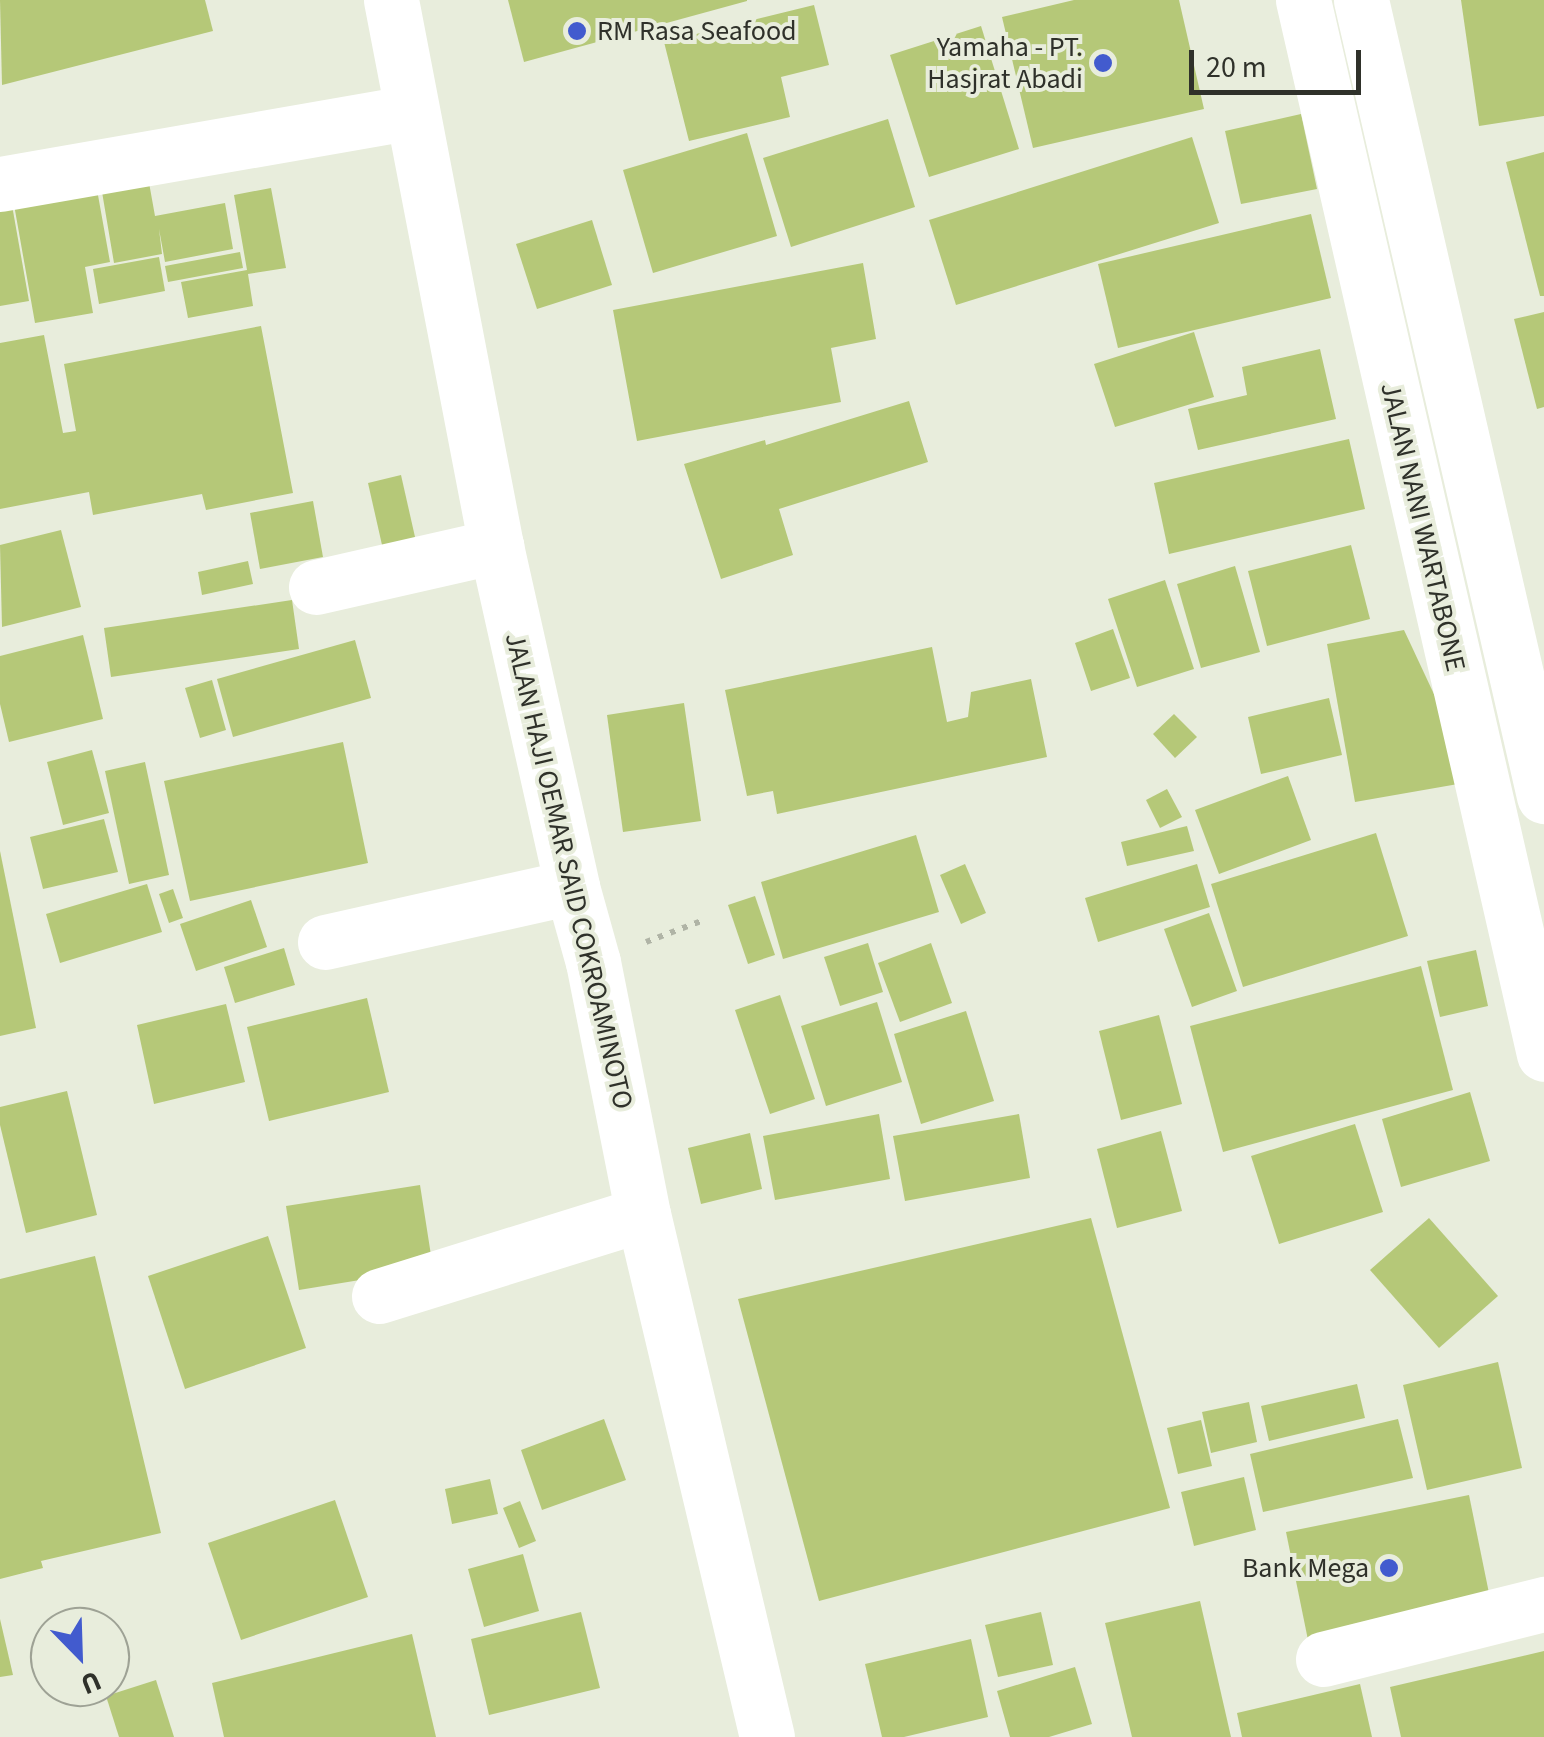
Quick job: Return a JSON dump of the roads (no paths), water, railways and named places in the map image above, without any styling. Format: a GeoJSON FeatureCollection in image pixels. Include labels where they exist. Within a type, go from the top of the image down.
{"type":"FeatureCollection","features":[{"type":"Feature","properties":{"kind":"main road","name":"JALAN HAJI OEMAR SAID COKROAMINOTO"},"geometry":{"type":"LineString","coordinates":[[391,0],[496,546],[572,888],[594,962],[642,1214],[767,1737]]}},
{"type":"Feature","properties":{"kind":"main road","name":"JALAN NANI WARTABONE"},"geometry":{"type":"LineString","coordinates":[[1303,0],[1544,1054]]}},
{"type":"Feature","properties":{"kind":"main road","name":"JALAN NANI WARTABONE"},"geometry":{"type":"LineString","coordinates":[[1361,0],[1544,796]]}},
{"type":"Feature","properties":{"kind":"main road"},"geometry":{"type":"LineString","coordinates":[[0,184],[412,112]]}},
{"type":"Feature","properties":{"kind":"main road"},"geometry":{"type":"LineString","coordinates":[[316,588],[496,546]]}},
{"type":"Feature","properties":{"kind":"main road"},"geometry":{"type":"LineString","coordinates":[[1443,611],[1498,596]]}},
{"type":"Feature","properties":{"kind":"main road"},"geometry":{"type":"LineString","coordinates":[[325,942],[572,888]]}},
{"type":"Feature","properties":{"kind":"main road"},"geometry":{"type":"LineString","coordinates":[[379,1296],[642,1214]]}},
{"type":"Feature","properties":{"kind":"main road"},"geometry":{"type":"LineString","coordinates":[[1324,1659],[1544,1604]]}},
{"type":"Feature","properties":{"kind":"place","name":"RM Rasa Seafood"},"geometry":{"type":"Point","coordinates":[577,31]}},
{"type":"Feature","properties":{"kind":"place","name":"Yamaha - PT. Hasjrat Abadi"},"geometry":{"type":"Point","coordinates":[1103,63]}},
{"type":"Feature","properties":{"kind":"place","name":"Bank Mega"},"geometry":{"type":"Point","coordinates":[1389,1568]}}]}
